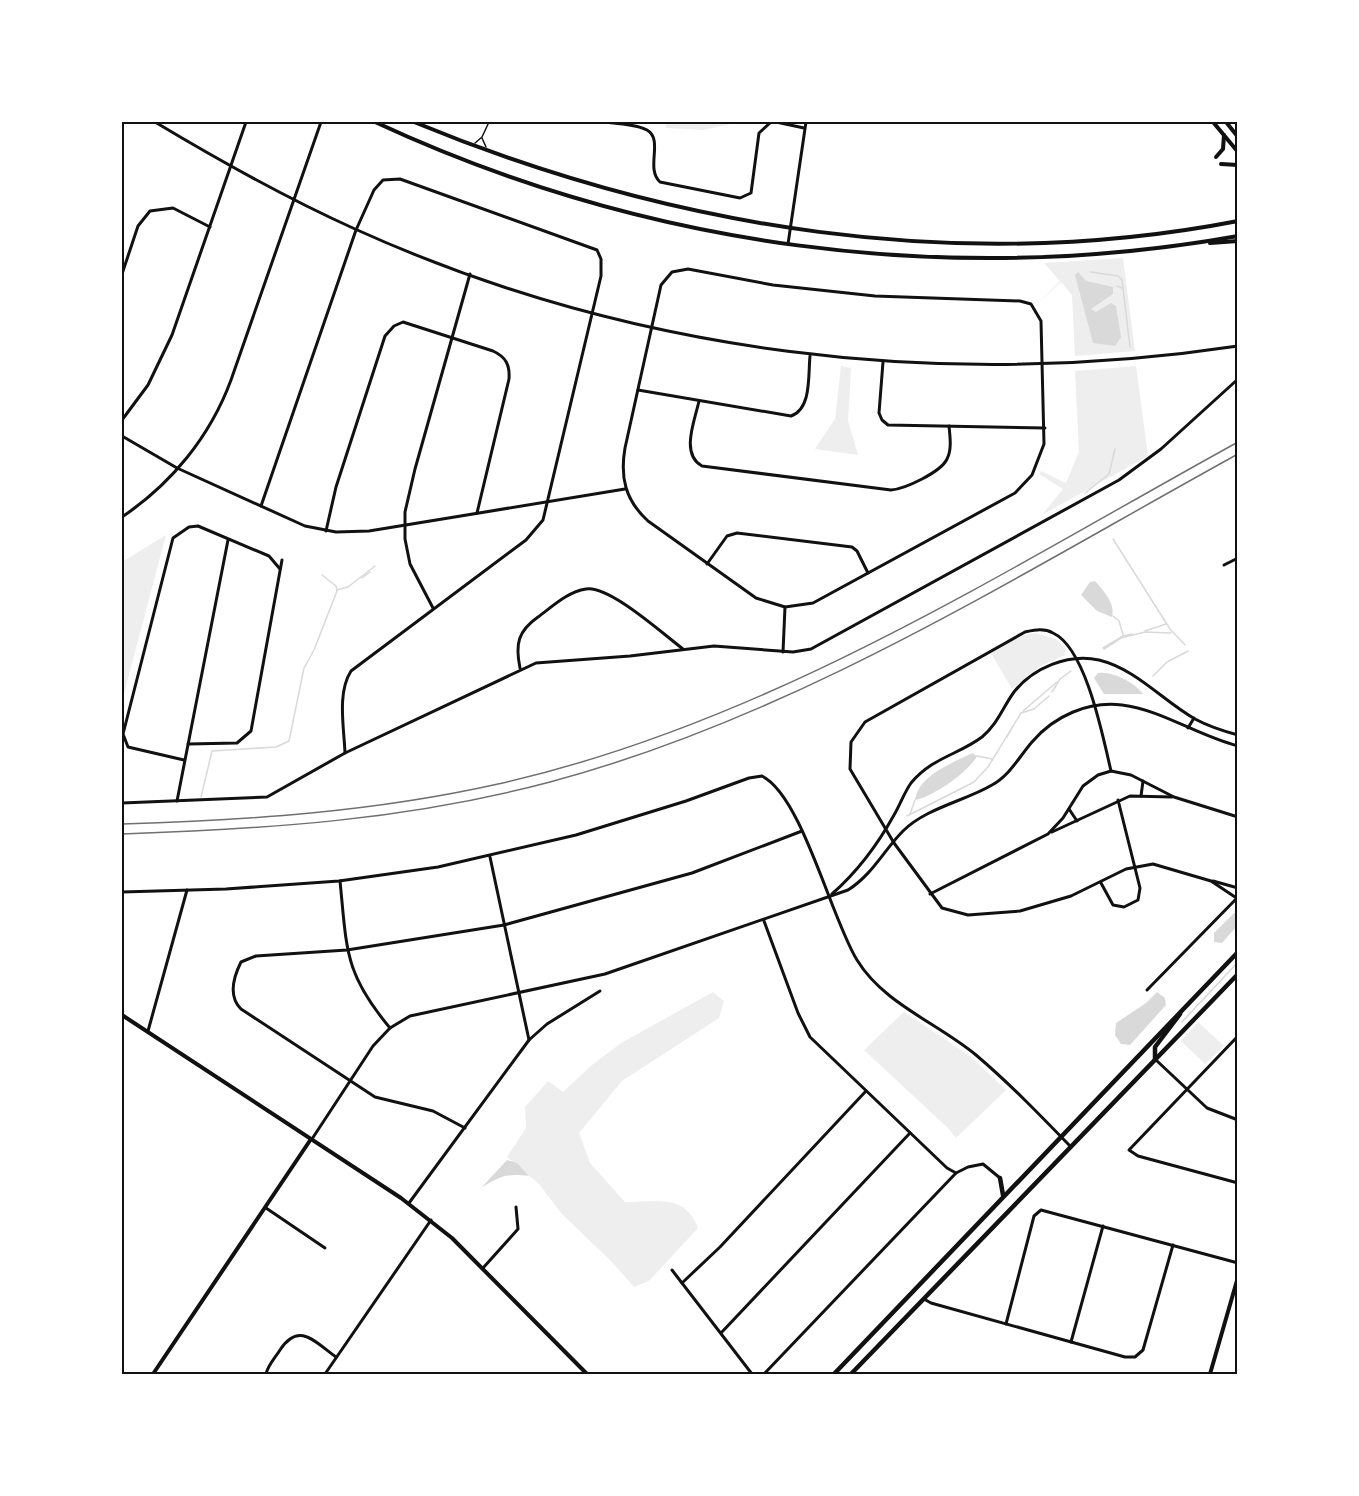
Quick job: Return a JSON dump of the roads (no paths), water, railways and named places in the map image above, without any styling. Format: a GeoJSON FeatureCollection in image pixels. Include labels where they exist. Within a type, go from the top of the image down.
{"type":"FeatureCollection","features":[{"type":"Feature","properties":{"kind":"main road"},"geometry":{"type":"LineString","coordinates":[[375,122],[496,172],[574,197],[660,220],[788,245],[894,255],[1013,259],[1111,254],[1238,236]]}},
{"type":"Feature","properties":{"kind":"main road"},"geometry":{"type":"LineString","coordinates":[[414,122],[491,153],[593,186],[655,203],[791,228],[888,239],[1019,243],[1164,234],[1238,221]]}},
{"type":"Feature","properties":{"kind":"main road"},"geometry":{"type":"LineString","coordinates":[[1214,122],[1237,150]]}},
{"type":"Feature","properties":{"kind":"main road"},"geometry":{"type":"LineString","coordinates":[[1226,122],[1238,137]]}},
{"type":"Feature","properties":{"kind":"main road"},"geometry":{"type":"LineString","coordinates":[[1216,157],[1223,149],[1223,134]]}},
{"type":"Feature","properties":{"kind":"main road"},"geometry":{"type":"LineString","coordinates":[[1221,164],[1238,165]]}},
{"type":"Feature","properties":{"kind":"main road"},"geometry":{"type":"LineString","coordinates":[[1192,244],[1238,241]]}},
{"type":"Feature","properties":{"kind":"main road"},"geometry":{"type":"LineString","coordinates":[[834,1374],[1238,952]]}},
{"type":"Feature","properties":{"kind":"main road"},"geometry":{"type":"LineString","coordinates":[[851,1374],[1238,974]]}},
{"type":"Feature","properties":{"kind":"main road"},"geometry":{"type":"LineString","coordinates":[[1155,1060],[1155,1047],[1176,1022],[1183,1009]]}},
{"type":"Feature","properties":{"kind":"main road"},"geometry":{"type":"LineString","coordinates":[[122,1015],[409,1203],[483,1268],[587,1374]]}},
{"type":"Feature","properties":{"kind":"main road"},"geometry":{"type":"LineString","coordinates":[[153,1374],[312,1138]]}},
{"type":"Feature","properties":{"kind":"main road"},"geometry":{"type":"LineString","coordinates":[[1000,1178],[1009,1183],[1016,1182]]}},
{"type":"Feature","properties":{"kind":"main road"},"geometry":{"type":"LineString","coordinates":[[1000,1178],[1003,1195]]}},
{"type":"Feature","properties":{"kind":"main road"},"geometry":{"type":"LineString","coordinates":[[1210,1374],[1238,1276]]}},
{"type":"Feature","properties":{"kind":"street"},"geometry":{"type":"LineString","coordinates":[[155,122],[231,167],[356,230],[470,274],[592,313],[731,344],[883,362],[1043,364],[1139,359],[1238,346]]}},
{"type":"Feature","properties":{"kind":"street"},"geometry":{"type":"LineString","coordinates":[[122,420],[148,386],[164,354],[246,122]]}},
{"type":"Feature","properties":{"kind":"street"},"geometry":{"type":"LineString","coordinates":[[122,517],[153,493],[203,437],[229,388],[321,122]]}},
{"type":"Feature","properties":{"kind":"street"},"geometry":{"type":"LineString","coordinates":[[606,122],[642,127],[652,134],[654,173],[660,182],[740,198],[750,193],[759,133],[773,122],[804,128]]}},
{"type":"Feature","properties":{"kind":"street"},"geometry":{"type":"LineString","coordinates":[[630,122],[631,127]]}},
{"type":"Feature","properties":{"kind":"street"},"geometry":{"type":"LineString","coordinates":[[788,245],[806,122]]}},
{"type":"Feature","properties":{"kind":"street"},"geometry":{"type":"LineString","coordinates":[[261,506],[356,230],[380,183],[395,178],[407,181],[503,218],[594,248],[601,260],[602,270],[549,501],[540,525],[526,540],[351,670],[346,680],[343,697],[345,753]]}},
{"type":"Feature","properties":{"kind":"street"},"geometry":{"type":"LineString","coordinates":[[122,274],[138,226],[150,211],[173,208],[210,227]]}},
{"type":"Feature","properties":{"kind":"street"},"geometry":{"type":"LineString","coordinates":[[682,269],[773,285],[875,296],[1020,301],[1031,304],[1040,316],[1043,364],[1045,428],[1044,444],[1037,467],[1014,493],[813,603],[785,608],[756,598],[648,520],[636,509],[625,489],[623,459],[652,327],[663,281],[672,272],[682,269]]}},
{"type":"Feature","properties":{"kind":"street"},"geometry":{"type":"LineString","coordinates":[[433,608],[410,564],[405,524],[413,477],[470,274]]}},
{"type":"Feature","properties":{"kind":"street"},"geometry":{"type":"LineString","coordinates":[[326,531],[344,459],[387,333],[394,326],[407,322],[500,354],[510,369],[477,513]]}},
{"type":"Feature","properties":{"kind":"street"},"geometry":{"type":"LineString","coordinates":[[638,390],[795,415],[804,404],[810,355]]}},
{"type":"Feature","properties":{"kind":"street"},"geometry":{"type":"LineString","coordinates":[[883,362],[879,413],[884,423],[893,426],[1045,428]]}},
{"type":"Feature","properties":{"kind":"street"},"geometry":{"type":"LineString","coordinates":[[122,803],[267,797],[345,753],[520,669],[556,660],[622,657],[728,645],[800,652],[821,645],[1119,480],[1161,449],[1238,382]]}},
{"type":"Feature","properties":{"kind":"street"},"geometry":{"type":"LineString","coordinates":[[699,401],[690,448],[693,459],[702,466],[891,490],[906,487],[942,466],[949,455],[950,426]]}},
{"type":"Feature","properties":{"kind":"street"},"geometry":{"type":"LineString","coordinates":[[122,436],[177,468],[305,526],[326,531],[358,532],[625,489]]}},
{"type":"Feature","properties":{"kind":"street"},"geometry":{"type":"LineString","coordinates":[[184,760],[128,747],[123,734],[171,541],[180,531],[193,526],[269,556],[280,569]]}},
{"type":"Feature","properties":{"kind":"street"},"geometry":{"type":"LineString","coordinates":[[707,564],[727,536],[733,533],[852,547],[868,573]]}},
{"type":"Feature","properties":{"kind":"street"},"geometry":{"type":"LineString","coordinates":[[177,801],[228,540]]}},
{"type":"Feature","properties":{"kind":"street"},"geometry":{"type":"LineString","coordinates":[[1224,565],[1238,558]]}},
{"type":"Feature","properties":{"kind":"street"},"geometry":{"type":"LineString","coordinates":[[187,744],[237,743],[251,731],[282,560]]}},
{"type":"Feature","properties":{"kind":"street"},"geometry":{"type":"LineString","coordinates":[[520,669],[517,642],[525,626],[570,594],[584,589],[596,590],[611,596],[683,649]]}},
{"type":"Feature","properties":{"kind":"street"},"geometry":{"type":"LineString","coordinates":[[783,652],[785,608]]}},
{"type":"Feature","properties":{"kind":"street"},"geometry":{"type":"LineString","coordinates":[[1111,771],[1094,705],[1074,658],[1067,644],[1052,632],[1040,629],[1025,632],[865,722],[855,733],[851,742],[850,770],[894,843],[942,908],[968,915],[1046,905],[1134,867],[1153,864],[1238,888]]}},
{"type":"Feature","properties":{"kind":"street"},"geometry":{"type":"LineString","coordinates":[[829,896],[853,875],[885,828],[909,786],[922,770],[940,758],[982,737],[993,726],[1015,691],[1032,676],[1050,665],[1074,658],[1106,662],[1124,671],[1194,718],[1238,735]]}},
{"type":"Feature","properties":{"kind":"street"},"geometry":{"type":"LineString","coordinates":[[312,1138],[373,1046],[390,1028],[418,1013],[519,994],[605,974],[764,921],[853,887],[871,871],[915,821],[995,784],[1054,721],[1075,711],[1094,705],[1120,705],[1144,710],[1238,746]]}},
{"type":"Feature","properties":{"kind":"street"},"geometry":{"type":"LineString","coordinates":[[1188,728],[1194,718]]}},
{"type":"Feature","properties":{"kind":"street"},"geometry":{"type":"LineString","coordinates":[[1048,834],[1089,780],[1111,771],[1143,781],[1174,797],[1238,817]]}},
{"type":"Feature","properties":{"kind":"street"},"geometry":{"type":"LineString","coordinates":[[122,892],[339,881],[490,857],[598,829],[749,778],[762,776],[780,794],[802,831],[848,944],[871,981],[975,1054],[1071,1147]]}},
{"type":"Feature","properties":{"kind":"street"},"geometry":{"type":"LineString","coordinates":[[1141,796],[1143,781]]}},
{"type":"Feature","properties":{"kind":"street"},"geometry":{"type":"LineString","coordinates":[[930,894],[1118,800],[1141,796],[1174,797]]}},
{"type":"Feature","properties":{"kind":"street"},"geometry":{"type":"LineString","coordinates":[[1101,883],[1113,905],[1124,907],[1133,903],[1140,895],[1118,800]]}},
{"type":"Feature","properties":{"kind":"street"},"geometry":{"type":"LineString","coordinates":[[1069,808],[1077,821]]}},
{"type":"Feature","properties":{"kind":"street"},"geometry":{"type":"LineString","coordinates":[[465,1128],[433,1111],[375,1097],[349,1082],[237,1005],[232,991],[243,960],[256,956],[347,950],[504,925],[692,873],[802,831]]}},
{"type":"Feature","properties":{"kind":"street"},"geometry":{"type":"LineString","coordinates":[[490,857],[529,1040]]}},
{"type":"Feature","properties":{"kind":"street"},"geometry":{"type":"LineString","coordinates":[[339,881],[351,967],[362,992],[390,1028]]}},
{"type":"Feature","properties":{"kind":"street"},"geometry":{"type":"LineString","coordinates":[[1147,990],[1237,898],[1211,881]]}},
{"type":"Feature","properties":{"kind":"street"},"geometry":{"type":"LineString","coordinates":[[148,1031],[187,890]]}},
{"type":"Feature","properties":{"kind":"street"},"geometry":{"type":"LineString","coordinates":[[764,921],[806,1031],[910,1133],[956,1173]]}},
{"type":"Feature","properties":{"kind":"street"},"geometry":{"type":"LineString","coordinates":[[409,1203],[529,1040],[547,1024],[600,991]]}},
{"type":"Feature","properties":{"kind":"street"},"geometry":{"type":"LineString","coordinates":[[1238,1036],[1184,1089],[1129,1150],[1138,1156],[1238,1183]]}},
{"type":"Feature","properties":{"kind":"street"},"geometry":{"type":"LineString","coordinates":[[1155,1060],[1207,1108],[1238,1120]]}},
{"type":"Feature","properties":{"kind":"street"},"geometry":{"type":"LineString","coordinates":[[682,1283],[728,1239],[866,1091]]}},
{"type":"Feature","properties":{"kind":"street"},"geometry":{"type":"LineString","coordinates":[[720,1333],[910,1133]]}},
{"type":"Feature","properties":{"kind":"street"},"geometry":{"type":"LineString","coordinates":[[764,1374],[956,1173],[968,1167],[983,1164],[1000,1178]]}},
{"type":"Feature","properties":{"kind":"street"},"geometry":{"type":"LineString","coordinates":[[483,1268],[518,1229],[516,1207]]}},
{"type":"Feature","properties":{"kind":"street"},"geometry":{"type":"LineString","coordinates":[[266,1208],[325,1248]]}},
{"type":"Feature","properties":{"kind":"street"},"geometry":{"type":"LineString","coordinates":[[1006,1324],[1033,1220],[1038,1210],[1238,1263]]}},
{"type":"Feature","properties":{"kind":"street"},"geometry":{"type":"LineString","coordinates":[[324,1374],[431,1220]]}},
{"type":"Feature","properties":{"kind":"street"},"geometry":{"type":"LineString","coordinates":[[1071,1342],[1103,1226]]}},
{"type":"Feature","properties":{"kind":"street"},"geometry":{"type":"LineString","coordinates":[[924,1299],[931,1303],[1129,1358],[1140,1355],[1173,1245]]}},
{"type":"Feature","properties":{"kind":"street"},"geometry":{"type":"LineString","coordinates":[[672,1270],[752,1374]]}},
{"type":"Feature","properties":{"kind":"street"},"geometry":{"type":"LineString","coordinates":[[266,1374],[286,1341],[292,1336],[305,1335],[336,1357]]}},
{"type":"Feature","properties":{"kind":"lane"},"geometry":{"type":"LineString","coordinates":[[468,144],[482,137],[489,122]]}},
{"type":"Feature","properties":{"kind":"lane"},"geometry":{"type":"LineString","coordinates":[[482,137],[491,153]]}},
{"type":"Feature","properties":{"kind":"waterway"},"geometry":{"type":"LineString","coordinates":[[1091,272],[1118,276],[1122,280],[1130,347]]}},
{"type":"Feature","properties":{"kind":"waterway"},"geometry":{"type":"LineString","coordinates":[[1117,286],[1122,288]]}},
{"type":"Feature","properties":{"kind":"waterway"},"geometry":{"type":"LineString","coordinates":[[1085,493],[1109,474],[1115,449]]}},
{"type":"Feature","properties":{"kind":"waterway"},"geometry":{"type":"LineString","coordinates":[[1113,539],[1170,629],[1185,645]]}},
{"type":"Feature","properties":{"kind":"waterway"},"geometry":{"type":"LineString","coordinates":[[337,590],[348,587],[375,566]]}},
{"type":"Feature","properties":{"kind":"waterway"},"geometry":{"type":"LineString","coordinates":[[362,578],[370,572]]}},
{"type":"Feature","properties":{"kind":"waterway"},"geometry":{"type":"LineString","coordinates":[[201,797],[212,751],[276,747],[289,741],[304,668],[314,650],[337,591],[336,586],[322,575]]}},
{"type":"Feature","properties":{"kind":"waterway"},"geometry":{"type":"LineString","coordinates":[[1113,616],[1119,621],[1123,635]]}},
{"type":"Feature","properties":{"kind":"waterway"},"geometry":{"type":"LineString","coordinates":[[1145,631],[1166,624]]}},
{"type":"Feature","properties":{"kind":"waterway"},"geometry":{"type":"LineString","coordinates":[[1104,649],[1121,638],[1145,632],[1171,633]]}},
{"type":"Feature","properties":{"kind":"waterway"},"geometry":{"type":"LineString","coordinates":[[1103,648],[1123,636],[1132,634]]}},
{"type":"Feature","properties":{"kind":"waterway"},"geometry":{"type":"LineString","coordinates":[[1153,676],[1167,662],[1188,651]]}},
{"type":"Feature","properties":{"kind":"waterway"},"geometry":{"type":"LineString","coordinates":[[1052,692],[1060,679],[1071,671]]}},
{"type":"Feature","properties":{"kind":"waterway"},"geometry":{"type":"LineString","coordinates":[[1023,711],[1057,682]]}},
{"type":"Feature","properties":{"kind":"waterway"},"geometry":{"type":"LineString","coordinates":[[907,816],[974,782],[988,767],[1021,713],[1034,709],[1049,696]]}},
{"type":"Feature","properties":{"kind":"waterway"},"geometry":{"type":"LineString","coordinates":[[1007,737],[1013,726]]}},
{"type":"Feature","properties":{"kind":"waterway"},"geometry":{"type":"LineString","coordinates":[[977,756],[992,759]]}},
{"type":"Feature","properties":{"kind":"waterway"},"geometry":{"type":"LineString","coordinates":[[910,814],[915,800]]}},
{"type":"Feature","properties":{"kind":"waterway"},"geometry":{"type":"LineString","coordinates":[[1182,1022],[1238,962]]}},
{"type":"Feature","properties":{"kind":"railway"},"geometry":{"type":"LineString","coordinates":[[122,824],[264,817],[404,802],[498,784],[597,757],[693,724],[787,684],[879,640],[970,592],[1238,442]]}},
{"type":"Feature","properties":{"kind":"railway"},"geometry":{"type":"LineString","coordinates":[[122,834],[284,825],[390,814],[497,795],[550,782],[641,754],[730,720],[818,681],[903,639],[1238,454]]}}]}
